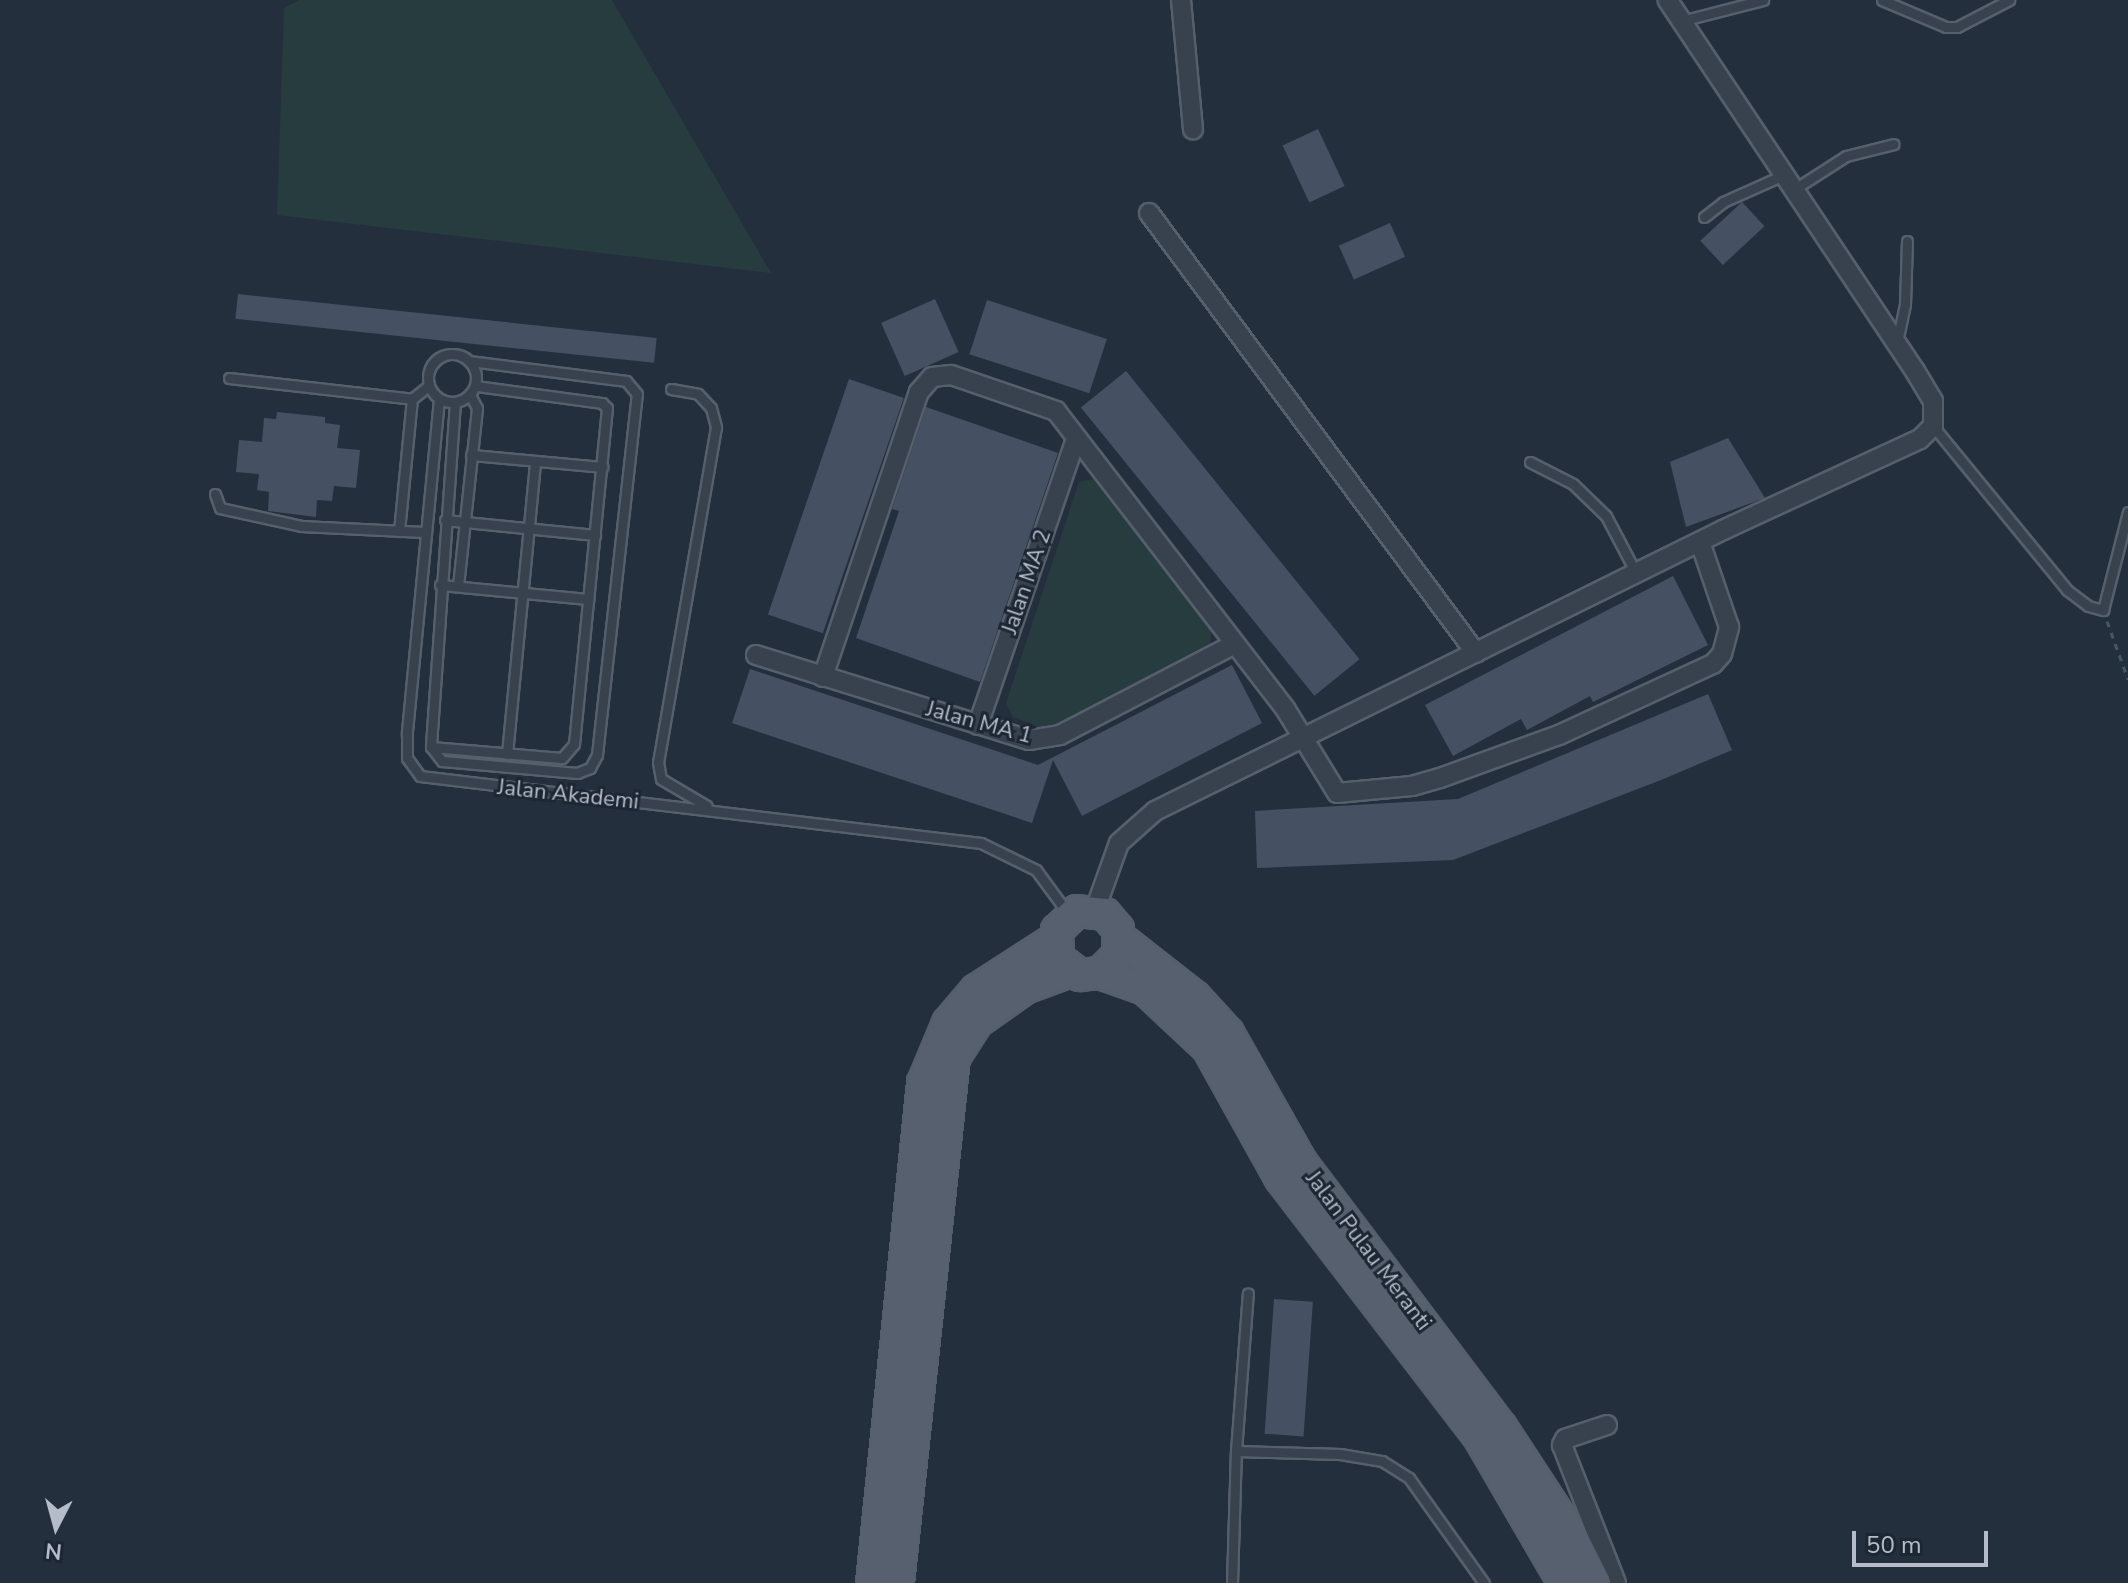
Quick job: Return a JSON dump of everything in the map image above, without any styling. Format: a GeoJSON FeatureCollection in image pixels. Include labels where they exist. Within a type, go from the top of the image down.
{"type":"FeatureCollection","features":[{"type":"Feature","properties":{"kind":"main road"},"geometry":{"type":"LineString","coordinates":[[872,1583],[923,1083],[948,1023],[976,990],[1073,921],[1113,920],[1121,939],[1114,963],[1025,988],[977,1022],[954,1058],[898,1583]]}},
{"type":"Feature","properties":{"kind":"main road"},"geometry":{"type":"LineString","coordinates":[[1073,921],[1058,958],[1086,972]]}},
{"type":"Feature","properties":{"kind":"main road","name":"Jalan Pulau Meranti"},"geometry":{"type":"LineString","coordinates":[[1121,939],[1195,997],[1228,1033],[1301,1162],[1501,1427],[1569,1531],[1595,1583]]}},
{"type":"Feature","properties":{"kind":"main road","name":"Jalan Pulau Meranti"},"geometry":{"type":"LineString","coordinates":[[1086,972],[1145,989],[1208,1048],[1281,1179],[1479,1437],[1564,1583]]}},
{"type":"Feature","properties":{"kind":"street"},"geometry":{"type":"LineString","coordinates":[[1181,0],[1193,129]]}},
{"type":"Feature","properties":{"kind":"street"},"geometry":{"type":"LineString","coordinates":[[1073,921],[1134,827],[1155,811],[1636,573],[1920,439],[1933,426],[1933,401],[1897,342],[1787,183],[1668,0]]}},
{"type":"Feature","properties":{"kind":"street"},"geometry":{"type":"LineString","coordinates":[[1149,213],[1476,653]]}},
{"type":"Feature","properties":{"kind":"street"},"geometry":{"type":"LineString","coordinates":[[823,677],[919,392],[932,377],[951,375],[1056,411],[1304,735],[1337,793],[1412,786],[1559,735],[1713,664],[1722,654],[1729,627],[1700,542]]}},
{"type":"Feature","properties":{"kind":"street","name":"Jalan MA 2"},"geometry":{"type":"LineString","coordinates":[[978,725],[1076,438]]}},
{"type":"Feature","properties":{"kind":"street","name":"Jalan MA 1"},"geometry":{"type":"LineString","coordinates":[[756,655],[1029,740],[1052,737],[1235,644]]}},
{"type":"Feature","properties":{"kind":"street"},"geometry":{"type":"LineString","coordinates":[[1607,1425],[1565,1439],[1562,1445],[1616,1583]]}},
{"type":"Feature","properties":{"kind":"lane"},"geometry":{"type":"LineString","coordinates":[[1681,21],[1763,0]]}},
{"type":"Feature","properties":{"kind":"lane"},"geometry":{"type":"LineString","coordinates":[[1882,0],[1946,27],[1957,27],[2009,0]]}},
{"type":"Feature","properties":{"kind":"lane"},"geometry":{"type":"LineString","coordinates":[[1704,217],[1723,202],[1787,183],[1846,156],[1894,144]]}},
{"type":"Feature","properties":{"kind":"lane"},"geometry":{"type":"LineString","coordinates":[[1897,342],[1905,304],[1907,241]]}},
{"type":"Feature","properties":{"kind":"lane"},"geometry":{"type":"LineString","coordinates":[[399,531],[412,399],[429,385],[434,362],[445,355],[469,361],[626,381],[637,394],[597,755],[590,768],[577,773],[442,761],[431,747],[455,402]]}},
{"type":"Feature","properties":{"kind":"lane"},"geometry":{"type":"LineString","coordinates":[[458,586],[477,408],[469,361]]}},
{"type":"Feature","properties":{"kind":"lane"},"geometry":{"type":"LineString","coordinates":[[229,378],[412,399]]}},
{"type":"Feature","properties":{"kind":"lane"},"geometry":{"type":"LineString","coordinates":[[429,385],[439,399],[455,402],[473,390],[602,403],[607,408],[571,753],[562,758],[431,747]]}},
{"type":"Feature","properties":{"kind":"lane"},"geometry":{"type":"LineString","coordinates":[[671,389],[698,394],[711,408],[716,427],[658,762],[661,779],[714,810]]}},
{"type":"Feature","properties":{"kind":"lane","name":"Jalan Akademi"},"geometry":{"type":"LineString","coordinates":[[439,399],[407,734],[407,758],[420,776],[981,843],[1036,870],[1073,921]]}},
{"type":"Feature","properties":{"kind":"lane"},"geometry":{"type":"LineString","coordinates":[[1933,426],[2067,590],[2103,610],[2128,512]]}},
{"type":"Feature","properties":{"kind":"lane"},"geometry":{"type":"LineString","coordinates":[[471,455],[602,467]]}},
{"type":"Feature","properties":{"kind":"lane"},"geometry":{"type":"LineString","coordinates":[[507,754],[535,461]]}},
{"type":"Feature","properties":{"kind":"lane"},"geometry":{"type":"LineString","coordinates":[[1530,462],[1573,484],[1606,516],[1636,573]]}},
{"type":"Feature","properties":{"kind":"lane"},"geometry":{"type":"LineString","coordinates":[[215,494],[220,508],[301,526],[424,532]]}},
{"type":"Feature","properties":{"kind":"lane"},"geometry":{"type":"LineString","coordinates":[[445,520],[595,535]]}},
{"type":"Feature","properties":{"kind":"lane"},"geometry":{"type":"LineString","coordinates":[[440,585],[588,599]]}},
{"type":"Feature","properties":{"kind":"lane"},"geometry":{"type":"LineString","coordinates":[[1232,1583],[1236,1451],[1248,1293]]}},
{"type":"Feature","properties":{"kind":"lane"},"geometry":{"type":"LineString","coordinates":[[1236,1451],[1340,1454],[1382,1461],[1409,1478],[1484,1583]]}},
{"type":"Feature","properties":{"kind":"path"},"geometry":{"type":"LineString","coordinates":[[2103,610],[2128,679]]}},
{"type":"Feature","properties":{"kind":"green space"},"geometry":{"type":"Polygon","coordinates":[[[299,0],[612,0],[771,273],[277,215],[284,8],[299,0]]]}},
{"type":"Feature","properties":{"kind":"green space"},"geometry":{"type":"Polygon","coordinates":[[[1098,478],[1212,625],[1210,645],[1046,730],[1013,717],[1006,703],[1079,482],[1098,478]]]}},
{"type":"Feature","properties":{"kind":"building"},"geometry":{"type":"Polygon","coordinates":[[[1318,129],[1345,186],[1309,203],[1283,145],[1318,129]]]}},
{"type":"Feature","properties":{"kind":"building"},"geometry":{"type":"Polygon","coordinates":[[[1742,202],[1765,226],[1723,265],[1700,241],[1742,202]]]}},
{"type":"Feature","properties":{"kind":"building"},"geometry":{"type":"Polygon","coordinates":[[[1390,223],[1405,257],[1354,280],[1339,246],[1390,223]]]}},
{"type":"Feature","properties":{"kind":"building"},"geometry":{"type":"Polygon","coordinates":[[[238,294],[657,338],[654,363],[235,319],[238,294]]]}},
{"type":"Feature","properties":{"kind":"building"},"geometry":{"type":"Polygon","coordinates":[[[935,299],[959,352],[905,376],[881,323],[935,299]]]}},
{"type":"Feature","properties":{"kind":"building"},"geometry":{"type":"Polygon","coordinates":[[[987,300],[1107,339],[1089,393],[969,354],[987,300]]]}},
{"type":"Feature","properties":{"kind":"building"},"geometry":{"type":"Polygon","coordinates":[[[1126,371],[1359,659],[1314,696],[1081,408],[1126,371]]]}},
{"type":"Feature","properties":{"kind":"building"},"geometry":{"type":"Polygon","coordinates":[[[849,379],[904,398],[823,633],[768,614],[849,379]]]}},
{"type":"Feature","properties":{"kind":"building"},"geometry":{"type":"Polygon","coordinates":[[[926,407],[1058,453],[980,682],[856,638],[899,511],[892,509],[926,407]]]}},
{"type":"Feature","properties":{"kind":"building"},"geometry":{"type":"Polygon","coordinates":[[[277,412],[325,417],[325,423],[340,425],[337,448],[360,450],[356,488],[334,486],[332,501],[317,500],[316,517],[268,511],[269,492],[257,490],[259,474],[236,472],[239,440],[262,442],[264,418],[276,419],[277,412]]]}},
{"type":"Feature","properties":{"kind":"building"},"geometry":{"type":"Polygon","coordinates":[[[1728,438],[1765,498],[1686,527],[1670,462],[1728,438]]]}},
{"type":"Feature","properties":{"kind":"building"},"geometry":{"type":"Polygon","coordinates":[[[1673,576],[1708,645],[1593,702],[1590,696],[1527,730],[1521,719],[1453,756],[1425,705],[1673,576]]]}},
{"type":"Feature","properties":{"kind":"building"},"geometry":{"type":"Polygon","coordinates":[[[1232,665],[1262,723],[1082,816],[1053,760],[1032,823],[732,723],[750,669],[1038,765],[1232,665]]]}},
{"type":"Feature","properties":{"kind":"building"},"geometry":{"type":"Polygon","coordinates":[[[1708,694],[1732,750],[1661,780],[1453,860],[1257,868],[1255,811],[1458,799],[1708,694]]]}},
{"type":"Feature","properties":{"kind":"building"},"geometry":{"type":"Polygon","coordinates":[[[1274,1299],[1313,1302],[1303,1436],[1265,1434],[1274,1299]]]}}]}
